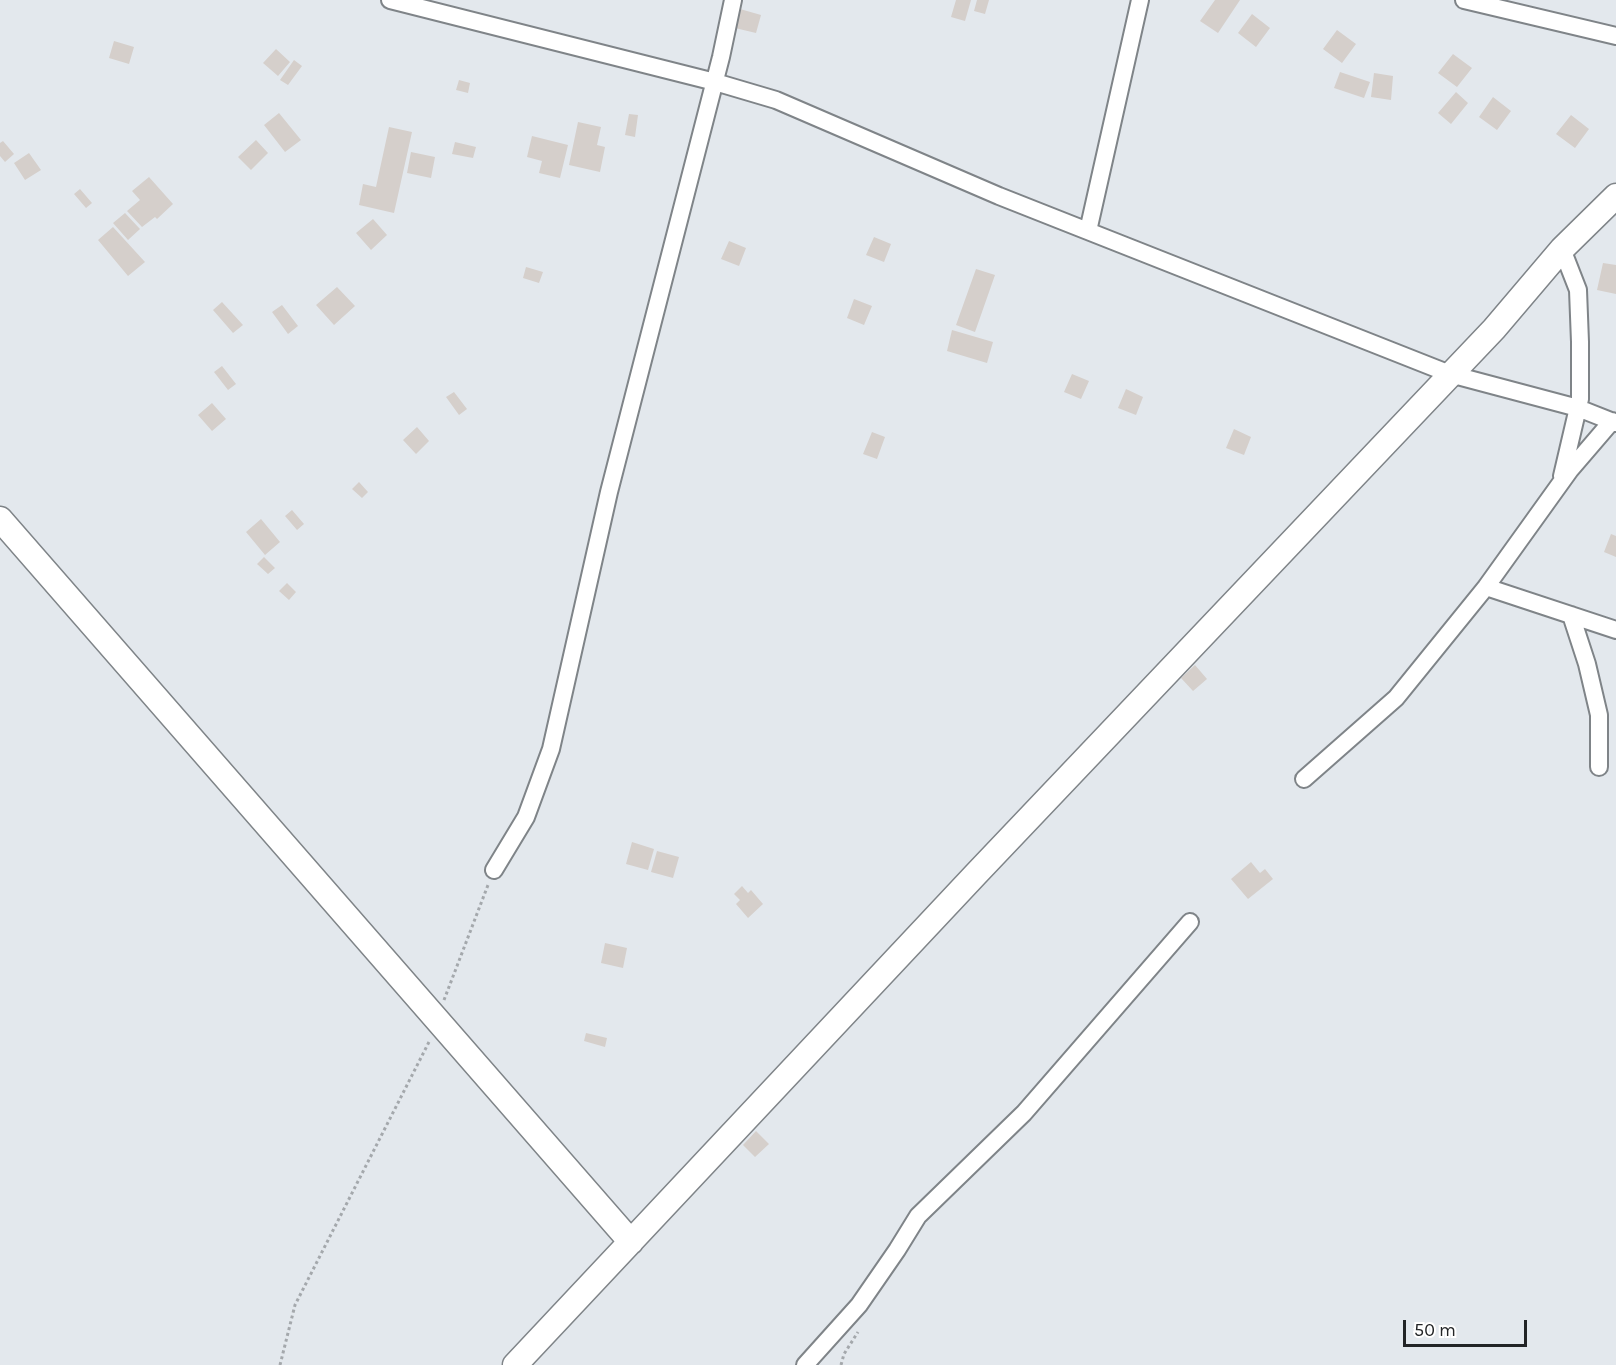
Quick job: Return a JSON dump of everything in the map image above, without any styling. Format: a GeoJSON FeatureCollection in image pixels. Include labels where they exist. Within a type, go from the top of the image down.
{"type":"FeatureCollection","features":[{"type":"Feature","properties":{"kind":"main road"},"geometry":{"type":"LineString","coordinates":[[515,1365],[976,874],[1494,328],[1562,249],[1616,196]]}},
{"type":"Feature","properties":{"kind":"main road"},"geometry":{"type":"LineString","coordinates":[[0,519],[631,1242]]}},
{"type":"Feature","properties":{"kind":"street"},"geometry":{"type":"LineString","coordinates":[[390,0],[715,82],[776,100],[999,196],[1450,374],[1578,408],[1614,422],[1560,483],[1486,587],[1396,698],[1304,779]]}},
{"type":"Feature","properties":{"kind":"street"},"geometry":{"type":"LineString","coordinates":[[494,870],[526,817],[551,748],[609,492],[715,82],[733,0]]}},
{"type":"Feature","properties":{"kind":"street"},"geometry":{"type":"LineString","coordinates":[[1088,231],[1140,0]]}},
{"type":"Feature","properties":{"kind":"street"},"geometry":{"type":"LineString","coordinates":[[1464,0],[1616,36]]}},
{"type":"Feature","properties":{"kind":"street"},"geometry":{"type":"LineString","coordinates":[[1560,483],[1580,399],[1581,342],[1578,290],[1562,249]]}},
{"type":"Feature","properties":{"kind":"street"},"geometry":{"type":"LineString","coordinates":[[1486,587],[1616,630]]}},
{"type":"Feature","properties":{"kind":"street"},"geometry":{"type":"LineString","coordinates":[[1571,615],[1587,664],[1599,716],[1599,766]]}},
{"type":"Feature","properties":{"kind":"street"},"geometry":{"type":"LineString","coordinates":[[806,1365],[859,1305],[918,1216],[1024,1113],[1190,922]]}},
{"type":"Feature","properties":{"kind":"path"},"geometry":{"type":"LineString","coordinates":[[280,1365],[295,1305],[429,1044],[463,947],[494,870]]}},
{"type":"Feature","properties":{"kind":"building"},"geometry":{"type":"Polygon","coordinates":[[[956,0],[971,0],[965,21],[951,17],[956,0]]]}},
{"type":"Feature","properties":{"kind":"building"},"geometry":{"type":"Polygon","coordinates":[[[977,0],[989,0],[985,14],[974,11],[977,0]]]}},
{"type":"Feature","properties":{"kind":"building"},"geometry":{"type":"Polygon","coordinates":[[[1215,0],[1240,0],[1218,33],[1200,21],[1215,0]]]}},
{"type":"Feature","properties":{"kind":"building"},"geometry":{"type":"Polygon","coordinates":[[[740,9],[761,15],[756,33],[735,28],[740,9]]]}},
{"type":"Feature","properties":{"kind":"building"},"geometry":{"type":"Polygon","coordinates":[[[1252,14],[1270,28],[1256,47],[1238,33],[1252,14]]]}},
{"type":"Feature","properties":{"kind":"building"},"geometry":{"type":"Polygon","coordinates":[[[1337,30],[1356,44],[1342,63],[1323,49],[1337,30]]]}},
{"type":"Feature","properties":{"kind":"building"},"geometry":{"type":"Polygon","coordinates":[[[114,41],[134,47],[129,64],[109,58],[114,41]]]}},
{"type":"Feature","properties":{"kind":"building"},"geometry":{"type":"Polygon","coordinates":[[[276,49],[290,62],[278,76],[263,63],[276,49]]]}},
{"type":"Feature","properties":{"kind":"building"},"geometry":{"type":"Polygon","coordinates":[[[1453,54],[1472,68],[1457,87],[1438,73],[1453,54]]]}},
{"type":"Feature","properties":{"kind":"building"},"geometry":{"type":"Polygon","coordinates":[[[294,60],[302,66],[288,85],[280,80],[294,60]]]}},
{"type":"Feature","properties":{"kind":"building"},"geometry":{"type":"Polygon","coordinates":[[[1340,72],[1370,82],[1364,98],[1334,88],[1340,72]]]}},
{"type":"Feature","properties":{"kind":"building"},"geometry":{"type":"Polygon","coordinates":[[[1374,73],[1393,76],[1391,100],[1371,97],[1374,73]]]}},
{"type":"Feature","properties":{"kind":"building"},"geometry":{"type":"Polygon","coordinates":[[[459,80],[470,83],[468,93],[456,90],[459,80]]]}},
{"type":"Feature","properties":{"kind":"building"},"geometry":{"type":"Polygon","coordinates":[[[1456,92],[1468,103],[1451,124],[1438,113],[1456,92]]]}},
{"type":"Feature","properties":{"kind":"building"},"geometry":{"type":"Polygon","coordinates":[[[1493,97],[1511,111],[1497,130],[1479,117],[1493,97]]]}},
{"type":"Feature","properties":{"kind":"building"},"geometry":{"type":"Polygon","coordinates":[[[279,113],[301,140],[285,152],[264,125],[279,113]]]}},
{"type":"Feature","properties":{"kind":"building"},"geometry":{"type":"Polygon","coordinates":[[[629,114],[638,115],[635,137],[625,135],[629,114]]]}},
{"type":"Feature","properties":{"kind":"building"},"geometry":{"type":"Polygon","coordinates":[[[1571,115],[1589,129],[1575,148],[1556,134],[1571,115]]]}},
{"type":"Feature","properties":{"kind":"building"},"geometry":{"type":"Polygon","coordinates":[[[578,122],[601,127],[597,145],[605,147],[600,172],[569,165],[578,122]]]}},
{"type":"Feature","properties":{"kind":"building"},"geometry":{"type":"Polygon","coordinates":[[[389,127],[412,132],[394,213],[359,205],[363,184],[376,187],[389,127]]]}},
{"type":"Feature","properties":{"kind":"building"},"geometry":{"type":"Polygon","coordinates":[[[532,136],[568,145],[560,178],[539,173],[542,161],[527,157],[532,136]]]}},
{"type":"Feature","properties":{"kind":"building"},"geometry":{"type":"Polygon","coordinates":[[[256,140],[268,153],[251,170],[238,157],[256,140]]]}},
{"type":"Feature","properties":{"kind":"building"},"geometry":{"type":"Polygon","coordinates":[[[3,141],[14,154],[5,162],[0,156],[0,143],[3,141]]]}},
{"type":"Feature","properties":{"kind":"building"},"geometry":{"type":"Polygon","coordinates":[[[455,142],[476,147],[473,158],[452,154],[455,142]]]}},
{"type":"Feature","properties":{"kind":"building"},"geometry":{"type":"Polygon","coordinates":[[[411,152],[435,157],[431,178],[407,173],[411,152]]]}},
{"type":"Feature","properties":{"kind":"building"},"geometry":{"type":"Polygon","coordinates":[[[29,153],[41,170],[25,180],[14,163],[29,153]]]}},
{"type":"Feature","properties":{"kind":"building"},"geometry":{"type":"Polygon","coordinates":[[[149,177],[173,204],[157,219],[155,217],[142,227],[127,211],[140,200],[132,191],[149,177]]]}},
{"type":"Feature","properties":{"kind":"building"},"geometry":{"type":"Polygon","coordinates":[[[80,189],[92,203],[86,208],[74,194],[80,189]]]}},
{"type":"Feature","properties":{"kind":"building"},"geometry":{"type":"Polygon","coordinates":[[[125,213],[140,229],[128,240],[113,223],[125,213]]]}},
{"type":"Feature","properties":{"kind":"building"},"geometry":{"type":"Polygon","coordinates":[[[373,219],[387,235],[371,250],[356,233],[373,219]]]}},
{"type":"Feature","properties":{"kind":"building"},"geometry":{"type":"Polygon","coordinates":[[[113,227],[145,262],[128,276],[98,240],[113,227]]]}},
{"type":"Feature","properties":{"kind":"building"},"geometry":{"type":"Polygon","coordinates":[[[874,237],[891,244],[884,262],[866,255],[874,237]]]}},
{"type":"Feature","properties":{"kind":"building"},"geometry":{"type":"Polygon","coordinates":[[[729,241],[746,248],[739,266],[721,259],[729,241]]]}},
{"type":"Feature","properties":{"kind":"building"},"geometry":{"type":"Polygon","coordinates":[[[1603,263],[1616,265],[1616,294],[1597,290],[1603,263]]]}},
{"type":"Feature","properties":{"kind":"building"},"geometry":{"type":"Polygon","coordinates":[[[526,267],[543,272],[539,283],[523,278],[526,267]]]}},
{"type":"Feature","properties":{"kind":"building"},"geometry":{"type":"Polygon","coordinates":[[[976,269],[995,275],[975,332],[956,325],[976,269]]]}},
{"type":"Feature","properties":{"kind":"building"},"geometry":{"type":"Polygon","coordinates":[[[337,287],[355,306],[334,325],[316,305],[337,287]]]}},
{"type":"Feature","properties":{"kind":"building"},"geometry":{"type":"Polygon","coordinates":[[[854,299],[872,306],[864,325],[847,318],[854,299]]]}},
{"type":"Feature","properties":{"kind":"building"},"geometry":{"type":"Polygon","coordinates":[[[222,302],[243,325],[233,333],[213,310],[222,302]]]}},
{"type":"Feature","properties":{"kind":"building"},"geometry":{"type":"Polygon","coordinates":[[[282,305],[298,326],[288,334],[272,312],[282,305]]]}},
{"type":"Feature","properties":{"kind":"building"},"geometry":{"type":"Polygon","coordinates":[[[952,330],[993,342],[987,363],[947,351],[952,330]]]}},
{"type":"Feature","properties":{"kind":"building"},"geometry":{"type":"Polygon","coordinates":[[[222,366],[236,384],[228,390],[214,372],[222,366]]]}},
{"type":"Feature","properties":{"kind":"building"},"geometry":{"type":"Polygon","coordinates":[[[1072,374],[1089,381],[1081,399],[1064,392],[1072,374]]]}},
{"type":"Feature","properties":{"kind":"building"},"geometry":{"type":"Polygon","coordinates":[[[1126,389],[1143,397],[1136,415],[1118,408],[1126,389]]]}},
{"type":"Feature","properties":{"kind":"building"},"geometry":{"type":"Polygon","coordinates":[[[454,392],[467,409],[459,415],[446,397],[454,392]]]}},
{"type":"Feature","properties":{"kind":"building"},"geometry":{"type":"Polygon","coordinates":[[[212,403],[226,419],[212,431],[198,415],[212,403]]]}},
{"type":"Feature","properties":{"kind":"building"},"geometry":{"type":"Polygon","coordinates":[[[417,427],[429,441],[416,454],[403,440],[417,427]]]}},
{"type":"Feature","properties":{"kind":"building"},"geometry":{"type":"Polygon","coordinates":[[[1234,429],[1251,437],[1244,455],[1226,448],[1234,429]]]}},
{"type":"Feature","properties":{"kind":"building"},"geometry":{"type":"Polygon","coordinates":[[[872,432],[885,437],[877,459],[863,454],[872,432]]]}},
{"type":"Feature","properties":{"kind":"building"},"geometry":{"type":"Polygon","coordinates":[[[359,482],[368,492],[362,498],[352,489],[359,482]]]}},
{"type":"Feature","properties":{"kind":"building"},"geometry":{"type":"Polygon","coordinates":[[[292,510],[304,524],[297,530],[285,516],[292,510]]]}},
{"type":"Feature","properties":{"kind":"building"},"geometry":{"type":"Polygon","coordinates":[[[261,519],[280,542],[265,555],[246,532],[261,519]]]}},
{"type":"Feature","properties":{"kind":"building"},"geometry":{"type":"Polygon","coordinates":[[[1611,534],[1616,536],[1616,557],[1604,552],[1611,534]]]}},
{"type":"Feature","properties":{"kind":"building"},"geometry":{"type":"Polygon","coordinates":[[[264,557],[275,568],[268,574],[257,564],[264,557]]]}},
{"type":"Feature","properties":{"kind":"building"},"geometry":{"type":"Polygon","coordinates":[[[287,583],[296,592],[289,600],[279,591],[287,583]]]}},
{"type":"Feature","properties":{"kind":"building"},"geometry":{"type":"Polygon","coordinates":[[[1195,665],[1207,679],[1193,691],[1181,678],[1195,665]]]}},
{"type":"Feature","properties":{"kind":"building"},"geometry":{"type":"Polygon","coordinates":[[[632,842],[654,849],[648,870],[626,864],[632,842]]]}},
{"type":"Feature","properties":{"kind":"building"},"geometry":{"type":"Polygon","coordinates":[[[657,851],[679,857],[673,878],[651,872],[657,851]]]}},
{"type":"Feature","properties":{"kind":"building"},"geometry":{"type":"Polygon","coordinates":[[[1251,862],[1260,873],[1265,869],[1273,879],[1248,899],[1231,879],[1251,862]]]}},
{"type":"Feature","properties":{"kind":"building"},"geometry":{"type":"Polygon","coordinates":[[[742,886],[748,893],[751,890],[763,904],[748,918],[736,904],[740,900],[734,894],[742,886]]]}},
{"type":"Feature","properties":{"kind":"building"},"geometry":{"type":"Polygon","coordinates":[[[605,943],[627,948],[623,968],[601,963],[605,943]]]}},
{"type":"Feature","properties":{"kind":"building"},"geometry":{"type":"Polygon","coordinates":[[[586,1033],[607,1038],[605,1047],[584,1041],[586,1033]]]}},
{"type":"Feature","properties":{"kind":"building"},"geometry":{"type":"Polygon","coordinates":[[[756,1131],[769,1144],[755,1157],[743,1145],[756,1131]]]}}]}
